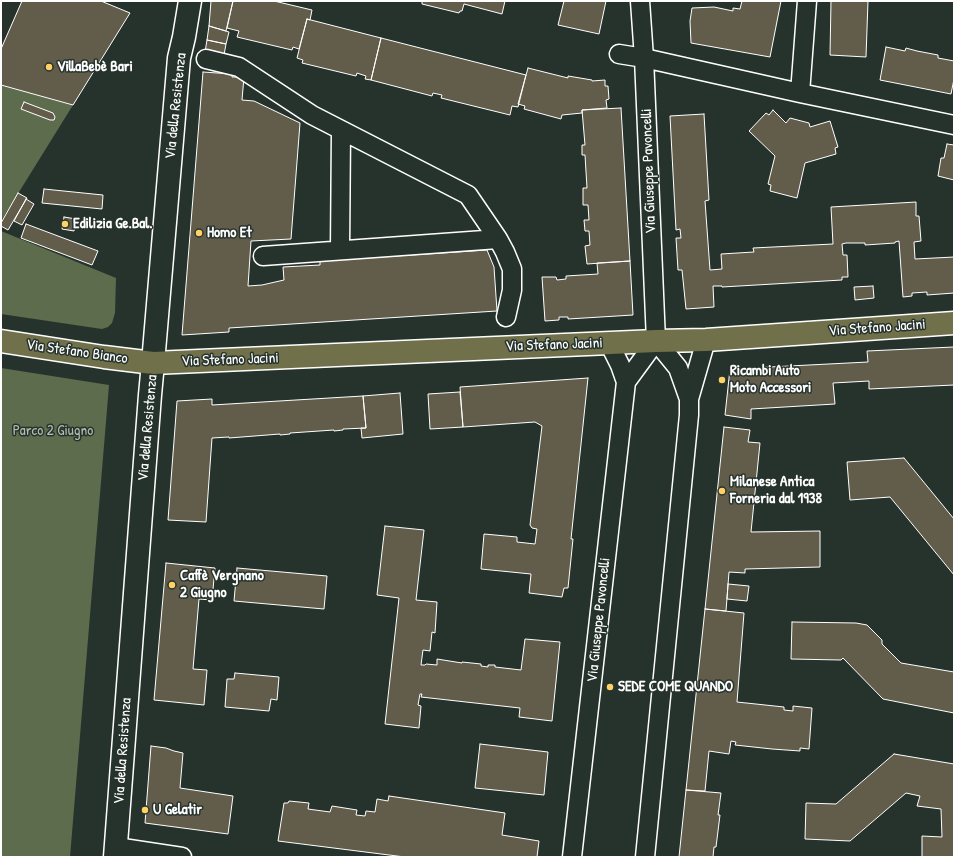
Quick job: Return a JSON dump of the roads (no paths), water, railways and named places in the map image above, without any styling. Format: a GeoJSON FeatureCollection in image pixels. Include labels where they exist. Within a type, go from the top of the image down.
{"type":"FeatureCollection","features":[{"type":"Feature","properties":{"kind":"main road","name":"Via Stefano Jacini"},"geometry":{"type":"LineString","coordinates":[[154,363],[706,340],[954,323]]}},
{"type":"Feature","properties":{"kind":"main road","name":"Via Stefano Bianco"},"geometry":{"type":"LineString","coordinates":[[1,341],[154,363]]}},
{"type":"Feature","properties":{"kind":"street","name":"Via della Resistenza"},"geometry":{"type":"LineString","coordinates":[[115,852],[150,395],[154,363],[179,58],[190,1]]}},
{"type":"Feature","properties":{"kind":"street","name":"Via Giuseppe Pavoncelli"},"geometry":{"type":"LineString","coordinates":[[626,382],[656,341],[644,58],[640,1]]}},
{"type":"Feature","properties":{"kind":"street"},"geometry":{"type":"LineString","coordinates":[[800,93],[807,1]]}},
{"type":"Feature","properties":{"kind":"street"},"geometry":{"type":"LineString","coordinates":[[619,54],[644,58],[800,93],[954,125]]}},
{"type":"Feature","properties":{"kind":"street"},"geometry":{"type":"LineString","coordinates":[[206,60],[239,67],[312,115],[468,195],[490,225],[505,252],[512,269],[512,290],[506,318]]}},
{"type":"Feature","properties":{"kind":"street"},"geometry":{"type":"LineString","coordinates":[[340,250],[341,130]]}},
{"type":"Feature","properties":{"kind":"street"},"geometry":{"type":"LineString","coordinates":[[263,256],[498,239]]}},
{"type":"Feature","properties":{"kind":"street"},"geometry":{"type":"LineString","coordinates":[[645,857],[688,423],[689,399],[706,340]]}},
{"type":"Feature","properties":{"kind":"street"},"geometry":{"type":"LineString","coordinates":[[656,341],[678,368],[689,399]]}},
{"type":"Feature","properties":{"kind":"street","name":"Via Giuseppe Pavoncelli"},"geometry":{"type":"LineString","coordinates":[[572,857],[626,382],[620,365],[609,343]]}},
{"type":"Feature","properties":{"kind":"street"},"geometry":{"type":"LineString","coordinates":[[115,852],[182,857]]}},
{"type":"Feature","properties":{"kind":"place","name":"VillaBebè Bari"},"geometry":{"type":"Point","coordinates":[49,67]}},
{"type":"Feature","properties":{"kind":"place","name":"Edilizia Ge.Bal."},"geometry":{"type":"Point","coordinates":[65,224]}},
{"type":"Feature","properties":{"kind":"place","name":"Homo Et"},"geometry":{"type":"Point","coordinates":[199,233]}},
{"type":"Feature","properties":{"kind":"place","name":"Ricambi Auto Moto Accessori"},"geometry":{"type":"Point","coordinates":[722,380]}},
{"type":"Feature","properties":{"kind":"place","name":"Milanese Antica Forneria dal 1938"},"geometry":{"type":"Point","coordinates":[722,491]}},
{"type":"Feature","properties":{"kind":"place","name":"Caffè Vergnano 2 Giugno"},"geometry":{"type":"Point","coordinates":[172,585]}},
{"type":"Feature","properties":{"kind":"place","name":"SEDE COME QUANDO"},"geometry":{"type":"Point","coordinates":[610,687]}},
{"type":"Feature","properties":{"kind":"place","name":"U Gelatir"},"geometry":{"type":"Point","coordinates":[145,810]}},
{"type":"Feature","properties":{"kind":"park label","name":"Parco 2 Giugno"},"geometry":{"type":"Point","coordinates":[53,431]}}]}
